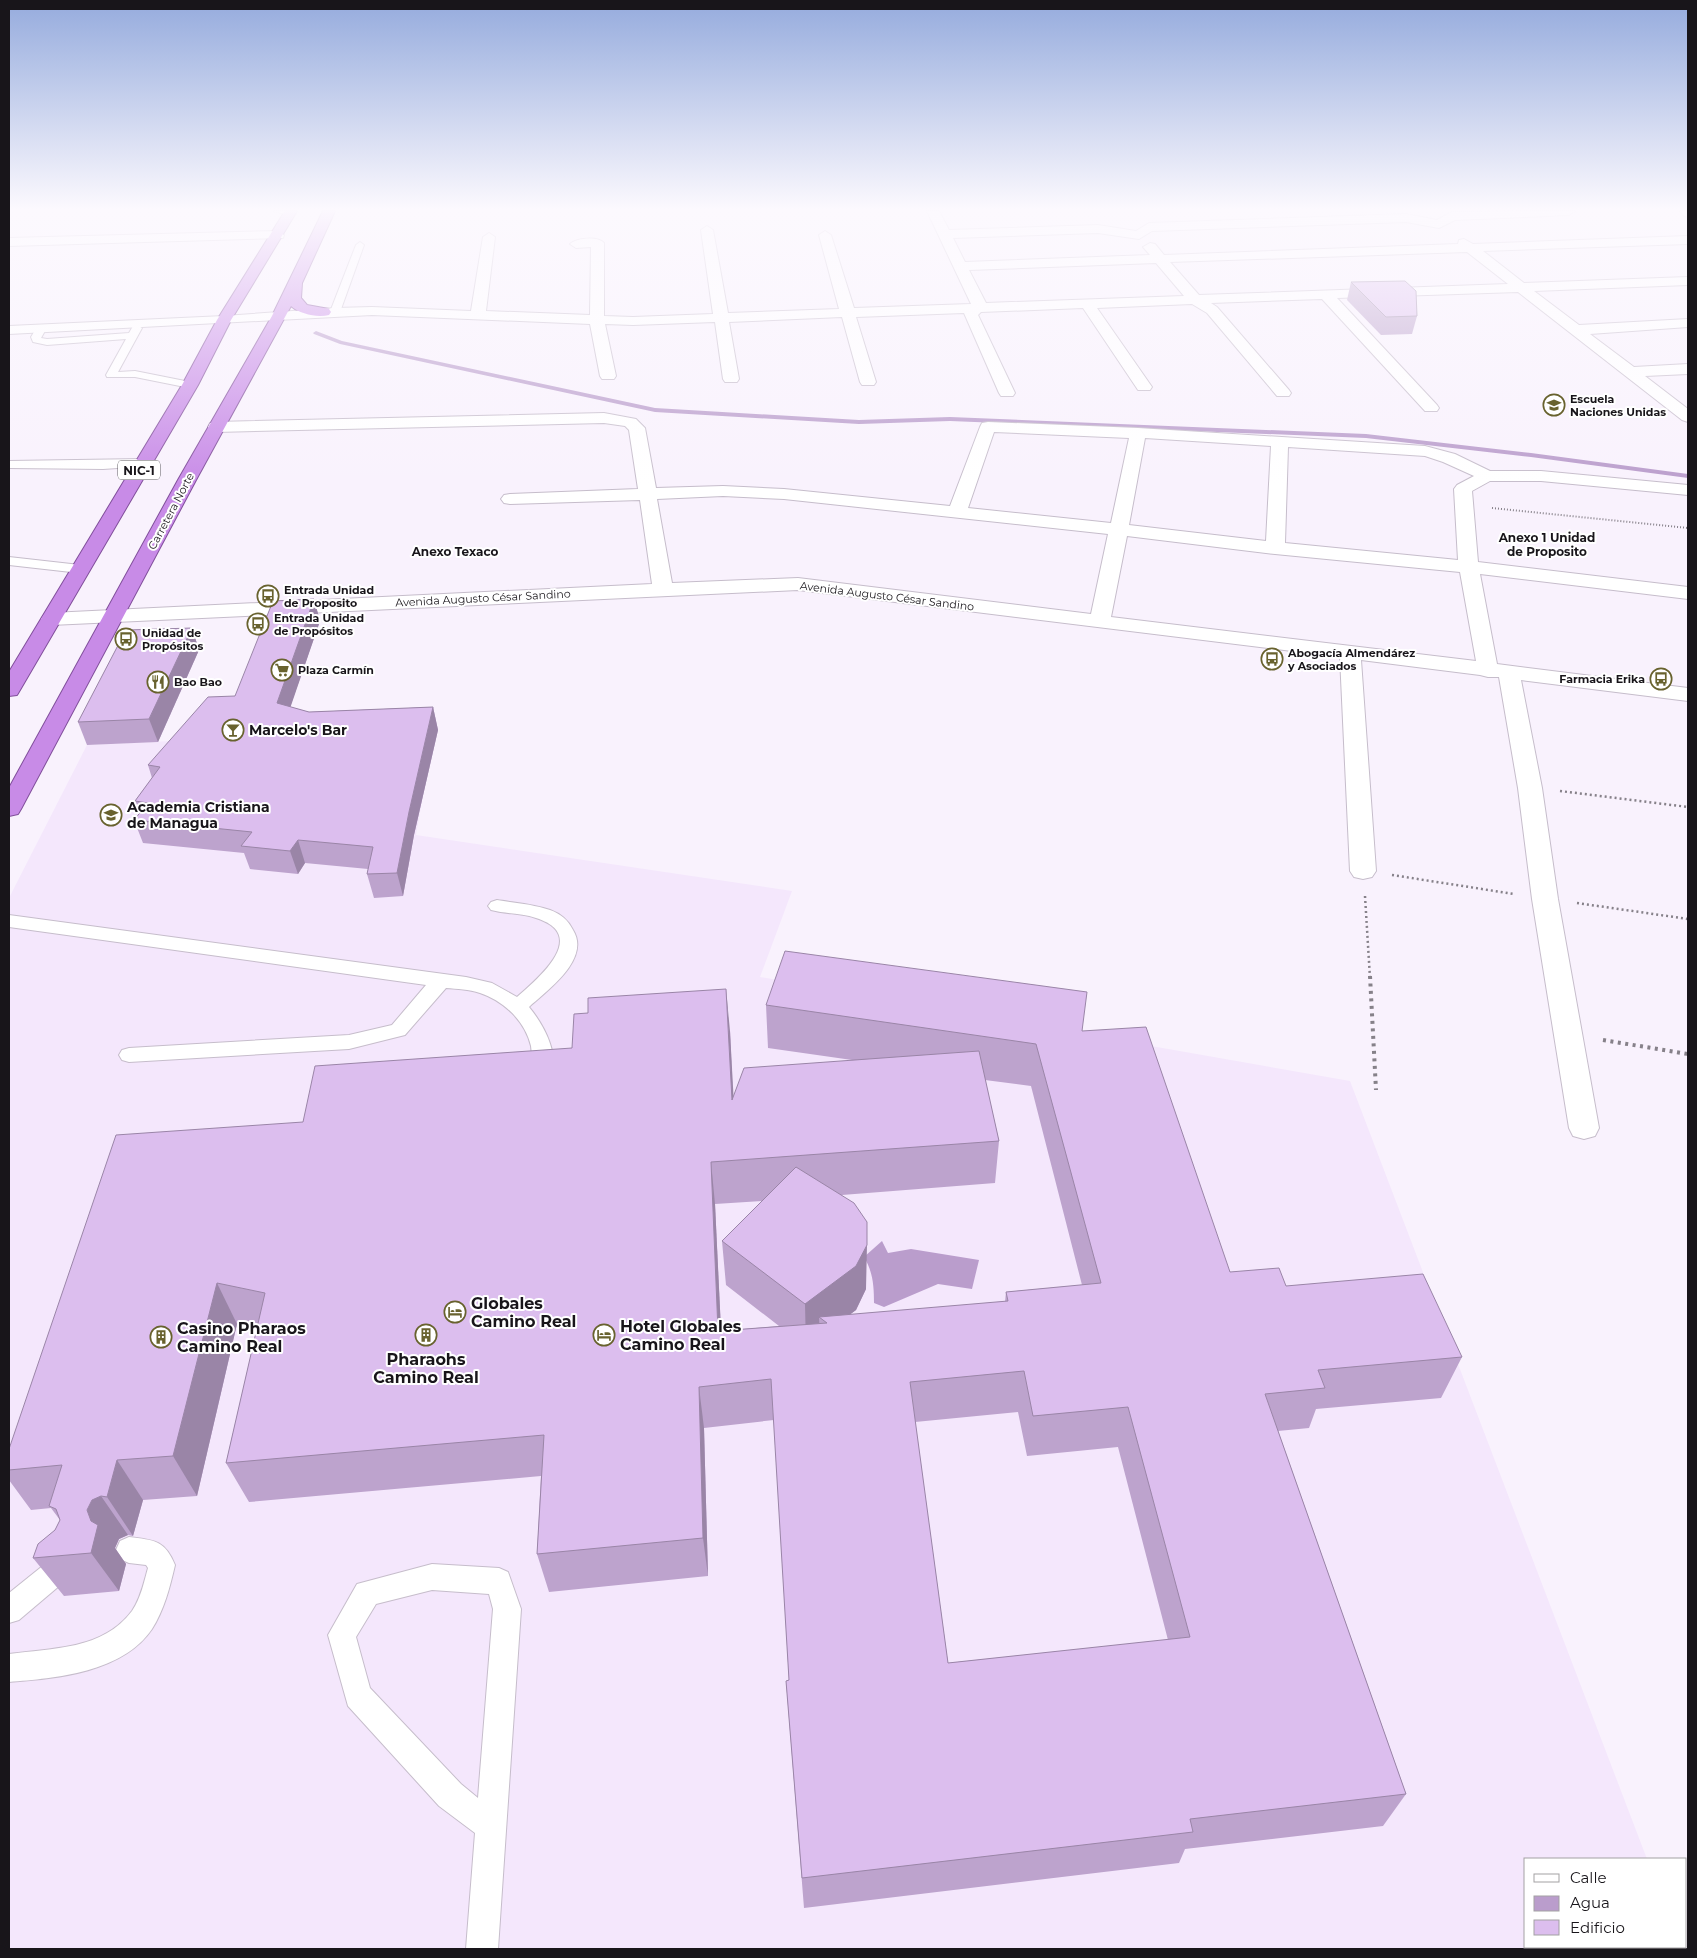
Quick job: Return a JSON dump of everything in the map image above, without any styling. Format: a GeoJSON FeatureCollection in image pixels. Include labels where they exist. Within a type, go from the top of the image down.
{"type":"FeatureCollection","features":[{"type":"Feature","properties":{"kind":"highway","name":"NIC-1"},"geometry":{"type":"LineString","coordinates":[[9,690],[190,385],[235,302]]}},
{"type":"Feature","properties":{"kind":"highway","name":"Carretera Norte"},"geometry":{"type":"LineString","coordinates":[[9,809],[216,427],[286,302]]}},
{"type":"Feature","properties":{"kind":"highway"},"geometry":{"type":"LineString","coordinates":[[296,302],[303,309],[330,312]]}},
{"type":"Feature","properties":{"kind":"street"},"geometry":{"type":"LineString","coordinates":[[478,315],[480,302]]}},
{"type":"Feature","properties":{"kind":"street"},"geometry":{"type":"LineString","coordinates":[[597,302],[597,320],[608,376]]}},
{"type":"Feature","properties":{"kind":"street"},"geometry":{"type":"LineString","coordinates":[[719,302],[730,379]]}},
{"type":"Feature","properties":{"kind":"street"},"geometry":{"type":"LineString","coordinates":[[845,302],[868,382]]}},
{"type":"Feature","properties":{"kind":"street"},"geometry":{"type":"LineString","coordinates":[[979,302],[977,308],[970,314],[1007,393]]}},
{"type":"Feature","properties":{"kind":"street"},"geometry":{"type":"LineString","coordinates":[[9,330],[136,330],[224,320],[330,312],[633,321],[1132,302]]}},
{"type":"Feature","properties":{"kind":"street"},"geometry":{"type":"LineString","coordinates":[[1199,302],[1212,310],[1283,393]]}},
{"type":"Feature","properties":{"kind":"street"},"geometry":{"type":"LineString","coordinates":[[1333,302],[1431,408]]}},
{"type":"Feature","properties":{"kind":"street"},"geometry":{"type":"LineString","coordinates":[[1541,302],[1688,417]]}},
{"type":"Feature","properties":{"kind":"street"},"geometry":{"type":"LineString","coordinates":[[1088,304],[1144,387]]}},
{"type":"Feature","properties":{"kind":"street"},"geometry":{"type":"LineString","coordinates":[[1576,330],[1688,324]]}},
{"type":"Feature","properties":{"kind":"street"},"geometry":{"type":"LineString","coordinates":[[1630,372],[1688,369]]}},
{"type":"Feature","properties":{"kind":"street"},"geometry":{"type":"LineString","coordinates":[[216,427],[604,418],[630,422],[637,428],[663,589]]}},
{"type":"Feature","properties":{"kind":"street"},"geometry":{"type":"LineString","coordinates":[[957,512],[988,427],[1138,433],[1425,451],[1457,461],[1487,476],[1541,476],[1688,490]]}},
{"type":"Feature","properties":{"kind":"street"},"geometry":{"type":"LineString","coordinates":[[1100,622],[1117,529],[1138,433]]}},
{"type":"Feature","properties":{"kind":"street"},"geometry":{"type":"LineString","coordinates":[[1274,548],[1280,442]]}},
{"type":"Feature","properties":{"kind":"street"},"geometry":{"type":"LineString","coordinates":[[1487,476],[1463,489],[1470,567],[1530,788],[1545,899],[1584,1128]]}},
{"type":"Feature","properties":{"kind":"street"},"geometry":{"type":"LineString","coordinates":[[510,499],[724,491],[784,494],[1117,529],[1274,548],[1470,567],[1688,593]]}},
{"type":"Feature","properties":{"kind":"street","name":"Avenida Augusto César Sandino"},"geometry":{"type":"LineString","coordinates":[[51,619],[798,584],[1350,654],[1688,694]]}},
{"type":"Feature","properties":{"kind":"street"},"geometry":{"type":"LineString","coordinates":[[1350,654],[1363,871]]}},
{"type":"Feature","properties":{"kind":"lane"},"geometry":{"type":"LineString","coordinates":[[330,312],[334,302]]}},
{"type":"Feature","properties":{"kind":"lane"},"geometry":{"type":"LineString","coordinates":[[136,330],[111,375],[134,374],[190,385]]}},
{"type":"Feature","properties":{"kind":"lane"},"geometry":{"type":"LineString","coordinates":[[9,465],[103,466],[143,463]]}},
{"type":"Feature","properties":{"kind":"lane"},"geometry":{"type":"LineString","coordinates":[[9,561],[80,569]]}},
{"type":"Feature","properties":{"kind":"lane"},"geometry":{"type":"LineString","coordinates":[[497,906],[542,914],[556,920],[566,930],[570,939],[570,949],[564,960],[551,976],[519,1006]]}},
{"type":"Feature","properties":{"kind":"lane"},"geometry":{"type":"LineString","coordinates":[[9,921],[489,989],[519,1006],[538,1034],[544,1060],[542,1079]]}},
{"type":"Feature","properties":{"kind":"lane"},"geometry":{"type":"LineString","coordinates":[[129,1055],[349,1042],[398,1030],[441,981]]}},
{"type":"Feature","properties":{"kind":"lane"},"geometry":{"type":"LineString","coordinates":[[9,1668],[74,1658],[110,1649],[129,1637],[144,1621],[158,1585],[162,1565],[153,1553],[129,1550]]}},
{"type":"Feature","properties":{"kind":"lane"},"geometry":{"type":"LineString","coordinates":[[9,1610],[74,1558]]}},
{"type":"Feature","properties":{"kind":"lane"},"geometry":{"type":"LineString","coordinates":[[482,1949],[507,1609],[499,1581],[432,1578],[367,1593],[342,1635],[358,1696],[450,1795],[491,1826]]}},
{"type":"Feature","properties":{"kind":"path"},"geometry":{"type":"LineString","coordinates":[[1463,505],[1688,528]]}},
{"type":"Feature","properties":{"kind":"path"},"geometry":{"type":"LineString","coordinates":[[1530,788],[1688,807]]}},
{"type":"Feature","properties":{"kind":"path"},"geometry":{"type":"LineString","coordinates":[[1376,1090],[1363,871],[1688,919]]}},
{"type":"Feature","properties":{"kind":"path"},"geometry":{"type":"LineString","coordinates":[[1567,1035],[1688,1054]]}},
{"type":"Feature","properties":{"kind":"shaded area"},"geometry":{"type":"Polygon","coordinates":[[[280,736],[422,801],[416,835],[792,891],[760,977],[1350,1081],[1647,1858],[1524,1858],[1524,1948],[1681,1949],[9,1949],[9,898],[87,745],[280,736]]]}},
{"type":"Feature","properties":{"kind":"water"},"geometry":{"type":"Polygon","coordinates":[[[882,1241],[888,1253],[911,1249],[979,1260],[972,1289],[938,1284],[884,1307],[874,1303],[872,1279],[864,1257],[882,1241]]]}},
{"type":"Feature","properties":{"kind":"building"},"geometry":{"type":"Polygon","coordinates":[[[1371,302],[1416,302],[1417,316],[1386,317],[1371,302]]]}},
{"type":"Feature","properties":{"kind":"building"},"geometry":{"type":"Polygon","coordinates":[[[314,599],[277,703],[309,712],[433,707],[397,873],[367,874],[373,847],[298,840],[290,851],[241,846],[252,832],[134,820],[148,803],[135,801],[160,767],[148,765],[208,697],[235,696],[273,601],[314,599]]]}},
{"type":"Feature","properties":{"kind":"building"},"geometry":{"type":"Polygon","coordinates":[[[192,628],[149,719],[78,722],[126,630],[192,628]]]}},
{"type":"Feature","properties":{"kind":"building"},"geometry":{"type":"Polygon","coordinates":[[[785,951],[1087,992],[1082,1031],[1146,1027],[1230,1272],[1279,1268],[1286,1286],[1423,1274],[1462,1357],[1318,1370],[1325,1388],[1265,1394],[1406,1794],[1190,1819],[1193,1832],[802,1878],[786,1681],[789,1680],[771,1379],[699,1387],[703,1538],[537,1554],[544,1435],[226,1463],[265,1293],[217,1283],[173,1456],[117,1460],[107,1497],[101,1496],[92,1500],[87,1510],[91,1521],[98,1525],[91,1553],[33,1558],[38,1544],[55,1530],[60,1520],[56,1509],[49,1506],[62,1465],[9,1470],[9,1449],[116,1135],[303,1122],[315,1066],[572,1048],[574,1014],[588,1013],[588,998],[726,989],[732,1100],[744,1068],[979,1051],[999,1141],[711,1162],[718,1331],[827,1323],[819,1317],[1008,1301],[1006,1292],[1101,1283],[1036,1044],[766,1005],[785,951]],[[1024,1371],[910,1382],[948,1663],[1190,1637],[1128,1407],[1033,1416],[1024,1371]]]}},
{"type":"Feature","properties":{"kind":"building"},"geometry":{"type":"Polygon","coordinates":[[[796,1167],[854,1203],[867,1222],[867,1245],[856,1266],[805,1304],[722,1241],[796,1167]]]}},
{"type":"Feature","properties":{"kind":"waterway"},"geometry":{"type":"LineString","coordinates":[[316,333],[340,342],[655,410],[859,422],[950,419],[1366,436],[1688,476]]}},
{"type":"Feature","properties":{"kind":"place","name":"Escuela Naciones Unidas"},"geometry":{"type":"Point","coordinates":[1554,405]}},
{"type":"Feature","properties":{"kind":"place","name":"Entrada Unidad de Proposito"},"geometry":{"type":"Point","coordinates":[268,596]}},
{"type":"Feature","properties":{"kind":"place","name":"Entrada Unidad de Propósitos"},"geometry":{"type":"Point","coordinates":[258,624]}},
{"type":"Feature","properties":{"kind":"place","name":"Unidad de Propósitos"},"geometry":{"type":"Point","coordinates":[126,639]}},
{"type":"Feature","properties":{"kind":"place","name":"Abogacía Almendárez y Asociados"},"geometry":{"type":"Point","coordinates":[1272,659]}},
{"type":"Feature","properties":{"kind":"place","name":"Plaza Carmín"},"geometry":{"type":"Point","coordinates":[282,670]}},
{"type":"Feature","properties":{"kind":"place","name":"Farmacia Erika"},"geometry":{"type":"Point","coordinates":[1661,679]}},
{"type":"Feature","properties":{"kind":"place","name":"Bao Bao"},"geometry":{"type":"Point","coordinates":[158,682]}},
{"type":"Feature","properties":{"kind":"place","name":"Marcelo's Bar"},"geometry":{"type":"Point","coordinates":[233,730]}},
{"type":"Feature","properties":{"kind":"place","name":"Academia Cristiana de Managua"},"geometry":{"type":"Point","coordinates":[111,815]}},
{"type":"Feature","properties":{"kind":"place","name":"Globales Camino Real"},"geometry":{"type":"Point","coordinates":[455,1312]}},
{"type":"Feature","properties":{"kind":"place","name":"Pharaohs Camino Real"},"geometry":{"type":"Point","coordinates":[426,1335]}},
{"type":"Feature","properties":{"kind":"place","name":"Hotel Globales Camino Real"},"geometry":{"type":"Point","coordinates":[604,1335]}},
{"type":"Feature","properties":{"kind":"place","name":"Casino Pharaos Camino Real"},"geometry":{"type":"Point","coordinates":[161,1337]}},
{"type":"Feature","properties":{"kind":"district","name":"Anexo 1 Unidad de Proposito"},"geometry":{"type":"Point","coordinates":[1547,544]}},
{"type":"Feature","properties":{"kind":"district","name":"Anexo Texaco"},"geometry":{"type":"Point","coordinates":[455,551]}}]}
